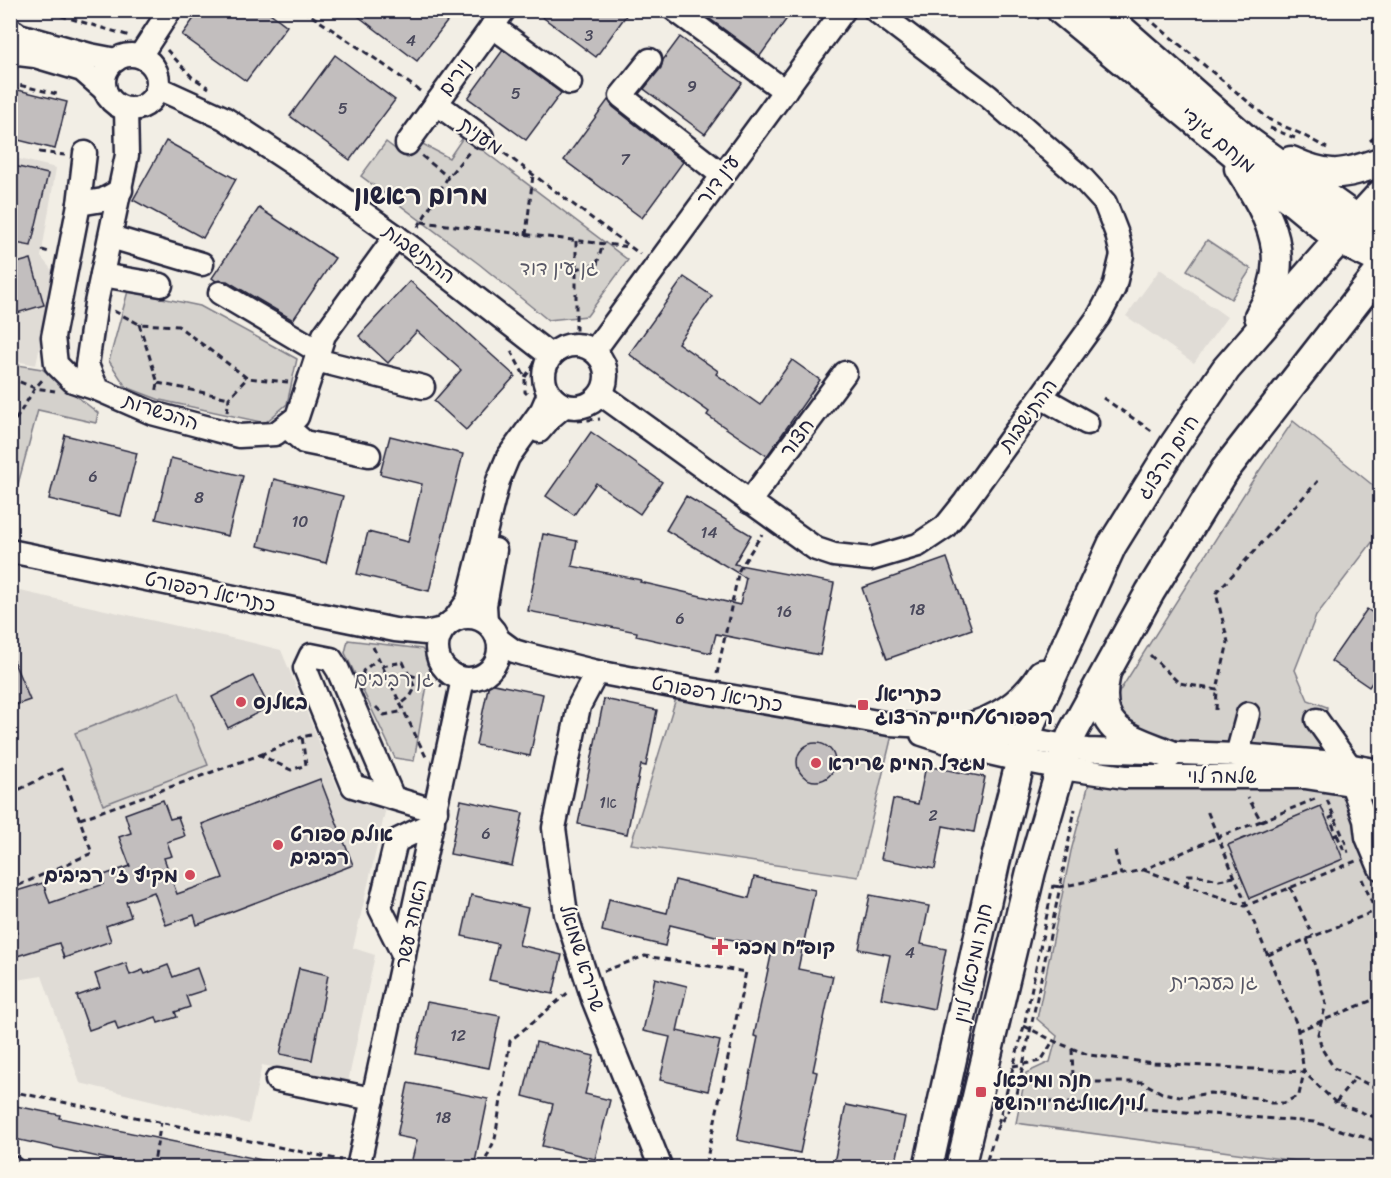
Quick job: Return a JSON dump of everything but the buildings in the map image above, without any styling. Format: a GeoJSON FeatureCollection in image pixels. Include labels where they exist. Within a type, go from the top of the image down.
{"type":"FeatureCollection","features":[{"type":"Feature","properties":{"kind":"main road","name":"מנחם גינדי"},"geometry":{"type":"LineString","coordinates":[[1061,10],[1247,138]]}},
{"type":"Feature","properties":{"kind":"main road","name":"מנחם גינדי"},"geometry":{"type":"LineString","coordinates":[[1099,10],[1247,138],[1380,260]]}},
{"type":"Feature","properties":{"kind":"main road"},"geometry":{"type":"LineString","coordinates":[[1247,138],[1311,170],[1331,174],[1344,174],[1380,162]]}},
{"type":"Feature","properties":{"kind":"main road"},"geometry":{"type":"LineString","coordinates":[[1226,369],[1266,305],[1274,288],[1278,268],[1274,234],[1261,202],[1247,138]]}},
{"type":"Feature","properties":{"kind":"main road","name":"חיים הרצוג"},"geometry":{"type":"LineString","coordinates":[[1023,749],[1112,545],[1174,445],[1226,369],[1380,195]]}},
{"type":"Feature","properties":{"kind":"main road","name":"מנחם גינדי"},"geometry":{"type":"LineString","coordinates":[[1349,230],[1380,253]]}},
{"type":"Feature","properties":{"kind":"main road"},"geometry":{"type":"LineString","coordinates":[[1064,757],[1106,670],[1150,591],[1225,470],[1380,271]]}},
{"type":"Feature","properties":{"kind":"main road"},"geometry":{"type":"LineString","coordinates":[[967,728],[983,724],[1014,708],[1036,684],[1085,603]]}},
{"type":"Feature","properties":{"kind":"main road"},"geometry":{"type":"LineString","coordinates":[[1106,670],[1101,693],[1105,716],[1125,737],[1169,754]]}},
{"type":"Feature","properties":{"kind":"main road","name":"חנה ומיכאל לוין"},"geometry":{"type":"LineString","coordinates":[[928,1167],[995,863],[1023,749]]}},
{"type":"Feature","properties":{"kind":"main road","name":"חנה ומיכאל לוין"},"geometry":{"type":"LineString","coordinates":[[960,1167],[1030,871],[1064,757]]}},
{"type":"Feature","properties":{"kind":"street"},"geometry":{"type":"LineString","coordinates":[[140,56],[170,10]]}},
{"type":"Feature","properties":{"kind":"street"},"geometry":{"type":"LineString","coordinates":[[675,10],[784,91]]}},
{"type":"Feature","properties":{"kind":"street","name":"עין דור"},"geometry":{"type":"LineString","coordinates":[[585,348],[655,265],[844,10]]}},
{"type":"Feature","properties":{"kind":"street","name":"ההתישבות"},"geometry":{"type":"LineString","coordinates":[[601,394],[816,549],[834,555],[871,559],[918,545],[945,527],[1094,323],[1114,288],[1122,255],[1105,203],[1083,179],[987,96],[875,10]]}},
{"type":"Feature","properties":{"kind":"street"},"geometry":{"type":"LineString","coordinates":[[493,17],[570,83]]}},
{"type":"Feature","properties":{"kind":"street","name":"נירים"},"geometry":{"type":"LineString","coordinates":[[407,144],[493,17]]}},
{"type":"Feature","properties":{"kind":"street"},"geometry":{"type":"LineString","coordinates":[[10,29],[30,38],[90,56],[116,60]]}},
{"type":"Feature","properties":{"kind":"street"},"geometry":{"type":"LineString","coordinates":[[10,52],[34,56],[81,70],[105,90],[113,102],[126,109],[135,110],[150,102],[158,88],[159,80],[153,65],[140,56],[124,56],[116,60],[106,73],[105,90]]}},
{"type":"Feature","properties":{"kind":"street"},"geometry":{"type":"LineString","coordinates":[[650,60],[621,96],[722,174]]}},
{"type":"Feature","properties":{"kind":"street","name":"ההתישבות"},"geometry":{"type":"LineString","coordinates":[[158,88],[224,118],[303,170],[402,240],[551,356]]}},
{"type":"Feature","properties":{"kind":"street","name":"מענית"},"geometry":{"type":"LineString","coordinates":[[436,103],[482,137]]}},
{"type":"Feature","properties":{"kind":"street","name":"ההכשרות"},"geometry":{"type":"LineString","coordinates":[[126,109],[127,155],[96,303],[87,365],[97,389],[152,413],[239,436],[275,434],[286,426]]}},
{"type":"Feature","properties":{"kind":"street"},"geometry":{"type":"LineString","coordinates":[[85,153],[79,204],[53,337],[56,364],[73,381],[97,389]]}},
{"type":"Feature","properties":{"kind":"street"},"geometry":{"type":"LineString","coordinates":[[79,204],[103,200],[121,190]]}},
{"type":"Feature","properties":{"kind":"street"},"geometry":{"type":"LineString","coordinates":[[111,237],[202,264]]}},
{"type":"Feature","properties":{"kind":"street"},"geometry":{"type":"LineString","coordinates":[[369,455],[304,442],[286,426],[297,417],[324,335],[402,240]]}},
{"type":"Feature","properties":{"kind":"street"},"geometry":{"type":"LineString","coordinates":[[102,274],[161,285]]}},
{"type":"Feature","properties":{"kind":"street"},"geometry":{"type":"LineString","coordinates":[[220,292],[317,356],[423,387]]}},
{"type":"Feature","properties":{"kind":"street"},"geometry":{"type":"LineString","coordinates":[[552,403],[504,465],[468,600],[445,633],[441,665],[462,686],[492,669],[494,642],[485,605],[504,501],[517,463],[544,424],[552,403],[545,384],[546,365],[551,356],[567,346],[585,348],[605,366],[607,376],[601,394],[594,401],[574,408],[552,403]]}},
{"type":"Feature","properties":{"kind":"street","name":"חצור"},"geometry":{"type":"LineString","coordinates":[[749,502],[845,374]]}},
{"type":"Feature","properties":{"kind":"street"},"geometry":{"type":"LineString","coordinates":[[1041,397],[1087,423]]}},
{"type":"Feature","properties":{"kind":"street","name":"כתריאל רפפורט"},"geometry":{"type":"LineString","coordinates":[[10,551],[362,623],[410,632],[445,633]]}},
{"type":"Feature","properties":{"kind":"street"},"geometry":{"type":"LineString","coordinates":[[445,633],[470,617],[494,642]]}},
{"type":"Feature","properties":{"kind":"street","name":"כתריאל רפפורט"},"geometry":{"type":"LineString","coordinates":[[494,642],[521,658],[546,660],[713,694],[889,724],[967,728],[1023,749]]}},
{"type":"Feature","properties":{"kind":"street"},"geometry":{"type":"LineString","coordinates":[[393,798],[338,670],[331,659],[311,655],[305,668],[353,786],[393,798],[434,817]]}},
{"type":"Feature","properties":{"kind":"street","name":"שרירא שמואל"},"geometry":{"type":"LineString","coordinates":[[597,672],[579,706],[554,828],[566,914],[592,999],[661,1167]]}},
{"type":"Feature","properties":{"kind":"street","name":"האחד עשר"},"geometry":{"type":"LineString","coordinates":[[359,1166],[462,686]]}},
{"type":"Feature","properties":{"kind":"street"},"geometry":{"type":"LineString","coordinates":[[1237,755],[1248,714]]}},
{"type":"Feature","properties":{"kind":"street"},"geometry":{"type":"LineString","coordinates":[[1317,720],[1350,775],[1365,820],[1367,837],[1378,862]]}},
{"type":"Feature","properties":{"kind":"street","name":"כתריאל רפפורט"},"geometry":{"type":"LineString","coordinates":[[889,724],[959,746],[1023,749],[1064,757]]}},
{"type":"Feature","properties":{"kind":"street","name":"שלמה לוי"},"geometry":{"type":"LineString","coordinates":[[1064,757],[1087,750],[1237,755],[1350,775],[1380,791]]}},
{"type":"Feature","properties":{"kind":"street","name":"שלמה לוי"},"geometry":{"type":"LineString","coordinates":[[1064,757],[1125,777],[1305,777],[1380,771]]}},
{"type":"Feature","properties":{"kind":"street"},"geometry":{"type":"LineString","coordinates":[[1365,820],[1380,804]]}},
{"type":"Feature","properties":{"kind":"street"},"geometry":{"type":"LineString","coordinates":[[404,956],[380,908],[396,841],[434,817]]}},
{"type":"Feature","properties":{"kind":"street"},"geometry":{"type":"LineString","coordinates":[[277,1080],[373,1099]]}},
{"type":"Feature","properties":{"kind":"path"},"geometry":{"type":"LineString","coordinates":[[303,10],[436,103]]}},
{"type":"Feature","properties":{"kind":"path"},"geometry":{"type":"LineString","coordinates":[[1138,10],[1270,120],[1299,133],[1327,150],[1307,143]]}},
{"type":"Feature","properties":{"kind":"path"},"geometry":{"type":"LineString","coordinates":[[10,84],[57,94]]}},
{"type":"Feature","properties":{"kind":"path"},"geometry":{"type":"LineString","coordinates":[[402,240],[421,222],[448,177],[482,137]]}},
{"type":"Feature","properties":{"kind":"path","name":"מענית"},"geometry":{"type":"LineString","coordinates":[[482,137],[655,265]]}},
{"type":"Feature","properties":{"kind":"path"},"geometry":{"type":"LineString","coordinates":[[1247,138],[1297,139]]}},
{"type":"Feature","properties":{"kind":"path"},"geometry":{"type":"LineString","coordinates":[[407,144],[448,177]]}},
{"type":"Feature","properties":{"kind":"path"},"geometry":{"type":"LineString","coordinates":[[526,235],[533,174]]}},
{"type":"Feature","properties":{"kind":"path"},"geometry":{"type":"LineString","coordinates":[[421,222],[631,248]]}},
{"type":"Feature","properties":{"kind":"path"},"geometry":{"type":"LineString","coordinates":[[576,241],[576,269],[585,348]]}},
{"type":"Feature","properties":{"kind":"path"},"geometry":{"type":"LineString","coordinates":[[576,269],[597,264],[603,244]]}},
{"type":"Feature","properties":{"kind":"path"},"geometry":{"type":"LineString","coordinates":[[96,303],[140,324],[178,326],[247,378],[308,384]]}},
{"type":"Feature","properties":{"kind":"path"},"geometry":{"type":"LineString","coordinates":[[140,324],[158,383],[152,413]]}},
{"type":"Feature","properties":{"kind":"path"},"geometry":{"type":"LineString","coordinates":[[510,348],[525,377],[525,392],[552,403]]}},
{"type":"Feature","properties":{"kind":"path"},"geometry":{"type":"LineString","coordinates":[[10,429],[35,388],[56,364]]}},
{"type":"Feature","properties":{"kind":"path"},"geometry":{"type":"LineString","coordinates":[[223,431],[230,398],[247,378]]}},
{"type":"Feature","properties":{"kind":"path"},"geometry":{"type":"LineString","coordinates":[[158,383],[230,398]]}},
{"type":"Feature","properties":{"kind":"path"},"geometry":{"type":"LineString","coordinates":[[1103,398],[1174,445]]}},
{"type":"Feature","properties":{"kind":"path"},"geometry":{"type":"LineString","coordinates":[[1216,710],[1217,690],[1228,642],[1216,593],[1318,481]]}},
{"type":"Feature","properties":{"kind":"path"},"geometry":{"type":"LineString","coordinates":[[713,694],[739,570],[772,518]]}},
{"type":"Feature","properties":{"kind":"path"},"geometry":{"type":"LineString","coordinates":[[362,623],[441,787]]}},
{"type":"Feature","properties":{"kind":"path"},"geometry":{"type":"LineString","coordinates":[[1150,655],[1179,683],[1217,690]]}},
{"type":"Feature","properties":{"kind":"path"},"geometry":{"type":"LineString","coordinates":[[363,679],[363,670],[379,658]]}},
{"type":"Feature","properties":{"kind":"path"},"geometry":{"type":"LineString","coordinates":[[382,666],[403,662],[410,675],[415,688],[410,697],[401,704]]}},
{"type":"Feature","properties":{"kind":"path"},"geometry":{"type":"LineString","coordinates":[[410,675],[462,686]]}},
{"type":"Feature","properties":{"kind":"path"},"geometry":{"type":"LineString","coordinates":[[371,702],[384,715],[404,711]]}},
{"type":"Feature","properties":{"kind":"path"},"geometry":{"type":"LineString","coordinates":[[80,819],[315,734]]}},
{"type":"Feature","properties":{"kind":"path"},"geometry":{"type":"LineString","coordinates":[[260,755],[291,770],[306,765],[302,737]]}},
{"type":"Feature","properties":{"kind":"path"},"geometry":{"type":"LineString","coordinates":[[10,794],[61,769],[92,853],[17,886],[10,876]]}},
{"type":"Feature","properties":{"kind":"path"},"geometry":{"type":"LineString","coordinates":[[1243,790],[1261,821]]}},
{"type":"Feature","properties":{"kind":"path"},"geometry":{"type":"LineString","coordinates":[[1053,886],[1060,887],[1143,870],[1218,837],[1325,795]]}},
{"type":"Feature","properties":{"kind":"path"},"geometry":{"type":"LineString","coordinates":[[997,1128],[1016,1099],[1075,806]]}},
{"type":"Feature","properties":{"kind":"path"},"geometry":{"type":"LineString","coordinates":[[1072,1049],[1073,1077],[1080,1082],[1142,1082],[1162,1093],[1185,1097],[1209,1093],[1258,1098],[1271,1103],[1284,1103],[1299,1095],[1304,1072],[1297,1025],[1245,906],[1206,808]]}},
{"type":"Feature","properties":{"kind":"path"},"geometry":{"type":"LineString","coordinates":[[1334,816],[1330,818],[1335,836],[1345,852],[1349,851]]}},
{"type":"Feature","properties":{"kind":"path"},"geometry":{"type":"LineString","coordinates":[[1115,851],[1121,874]]}},
{"type":"Feature","properties":{"kind":"path"},"geometry":{"type":"LineString","coordinates":[[1143,870],[1245,906],[1354,862],[1378,862]]}},
{"type":"Feature","properties":{"kind":"path"},"geometry":{"type":"LineString","coordinates":[[985,1167],[1024,1026],[1055,875]]}},
{"type":"Feature","properties":{"kind":"path"},"geometry":{"type":"LineString","coordinates":[[1187,886],[1188,875],[1219,880],[1234,877]]}},
{"type":"Feature","properties":{"kind":"path"},"geometry":{"type":"LineString","coordinates":[[1290,887],[1313,936]]}},
{"type":"Feature","properties":{"kind":"path"},"geometry":{"type":"LineString","coordinates":[[1268,955],[1380,909]]}},
{"type":"Feature","properties":{"kind":"path"},"geometry":{"type":"LineString","coordinates":[[1307,939],[1326,1004],[1318,1034],[1322,1049],[1334,1068],[1380,1090]]}},
{"type":"Feature","properties":{"kind":"path"},"geometry":{"type":"LineString","coordinates":[[1297,1031],[1380,997]]}},
{"type":"Feature","properties":{"kind":"path"},"geometry":{"type":"LineString","coordinates":[[1024,1026],[1053,1041],[1089,1055],[1154,1063],[1304,1072],[1336,1102],[1380,1119]]}},
{"type":"Feature","properties":{"kind":"path"},"geometry":{"type":"LineString","coordinates":[[1013,1066],[1041,1061],[1053,1041]]}},
{"type":"Feature","properties":{"kind":"path"},"geometry":{"type":"LineString","coordinates":[[1336,1102],[1355,1078]]}},
{"type":"Feature","properties":{"kind":"path"},"geometry":{"type":"LineString","coordinates":[[10,1091],[359,1166]]}},
{"type":"Feature","properties":{"kind":"path"},"geometry":{"type":"LineString","coordinates":[[1005,1096],[1016,1099],[1314,1122],[1380,1142]]}},
{"type":"Feature","properties":{"kind":"path"},"geometry":{"type":"LineString","coordinates":[[153,1167],[161,1122]]}},
{"type":"Feature","properties":{"kind":"shaded area"},"geometry":{"type":"Polygon","coordinates":[[[11,157],[56,168],[41,257],[55,274],[36,365],[11,360],[11,157]]]}},
{"type":"Feature","properties":{"kind":"shaded area"},"geometry":{"type":"Polygon","coordinates":[[[1160,269],[1227,317],[1194,363],[1126,316],[1160,269]]]}},
{"type":"Feature","properties":{"kind":"shaded area","name":"מקיף ז' רביבים"},"geometry":{"type":"Polygon","coordinates":[[[11,589],[281,650],[340,793],[386,808],[353,948],[375,955],[348,1082],[262,1065],[249,1124],[80,1083],[42,976],[11,981],[11,589]]]}},
{"type":"Feature","properties":{"kind":"green space","name":"גן עין דוד"},"geometry":{"type":"Polygon","coordinates":[[[464,136],[628,260],[587,316],[548,320],[479,264],[361,176],[386,142],[407,158],[419,142],[449,158],[464,136]]]}},
{"type":"Feature","properties":{"kind":"green space"},"geometry":{"type":"Polygon","coordinates":[[[1207,240],[1251,269],[1231,299],[1187,270],[1207,240]]]}},
{"type":"Feature","properties":{"kind":"green space"},"geometry":{"type":"Polygon","coordinates":[[[128,291],[200,306],[297,359],[287,404],[265,423],[160,400],[126,387],[109,361],[128,291]]]}},
{"type":"Feature","properties":{"kind":"green space"},"geometry":{"type":"Polygon","coordinates":[[[11,364],[42,369],[98,413],[96,423],[38,410],[11,510],[11,364]]]}},
{"type":"Feature","properties":{"kind":"green space","name":"גן בעברית"},"geometry":{"type":"Polygon","coordinates":[[[1293,421],[1380,491],[1380,532],[1316,616],[1295,670],[1308,700],[1327,707],[1319,783],[1380,804],[1380,1167],[1340,1167],[1016,1123],[1026,1073],[1050,1062],[1057,1036],[1037,1019],[1071,851],[1109,708],[1251,483],[1293,421]]]}},
{"type":"Feature","properties":{"kind":"green space","name":"גן רביבים"},"geometry":{"type":"Polygon","coordinates":[[[348,640],[422,649],[431,662],[414,761],[395,758],[345,653],[348,640]]]}},
{"type":"Feature","properties":{"kind":"green space"},"geometry":{"type":"Polygon","coordinates":[[[179,692],[208,765],[103,805],[75,733],[179,692]]]}},
{"type":"Feature","properties":{"kind":"green space"},"geometry":{"type":"Polygon","coordinates":[[[677,695],[892,735],[858,877],[631,844],[677,695]]]}},
{"type":"Feature","properties":{"kind":"place","name":"באלנס"},"geometry":{"type":"Point","coordinates":[241,702]}},
{"type":"Feature","properties":{"kind":"place","name":"כתריאל רפפורט/חיים הרצוג"},"geometry":{"type":"Point","coordinates":[863,705]}},
{"type":"Feature","properties":{"kind":"place","name":"מגדל המים שרירא"},"geometry":{"type":"Point","coordinates":[816,763]}},
{"type":"Feature","properties":{"kind":"place","name":"אולם ספורט רביבים"},"geometry":{"type":"Point","coordinates":[278,845]}},
{"type":"Feature","properties":{"kind":"place","name":"מקיף ז' רביבים"},"geometry":{"type":"Point","coordinates":[190,875]}},
{"type":"Feature","properties":{"kind":"place","name":"קופ\"ח מכבי"},"geometry":{"type":"Point","coordinates":[720,947]}},
{"type":"Feature","properties":{"kind":"place","name":"חנה ומיכאל לוין/אולגה ויהושע"},"geometry":{"type":"Point","coordinates":[981,1092]}},
{"type":"Feature","properties":{"kind":"district","name":"מרום ראשון"},"geometry":{"type":"Point","coordinates":[421,195]}}]}
